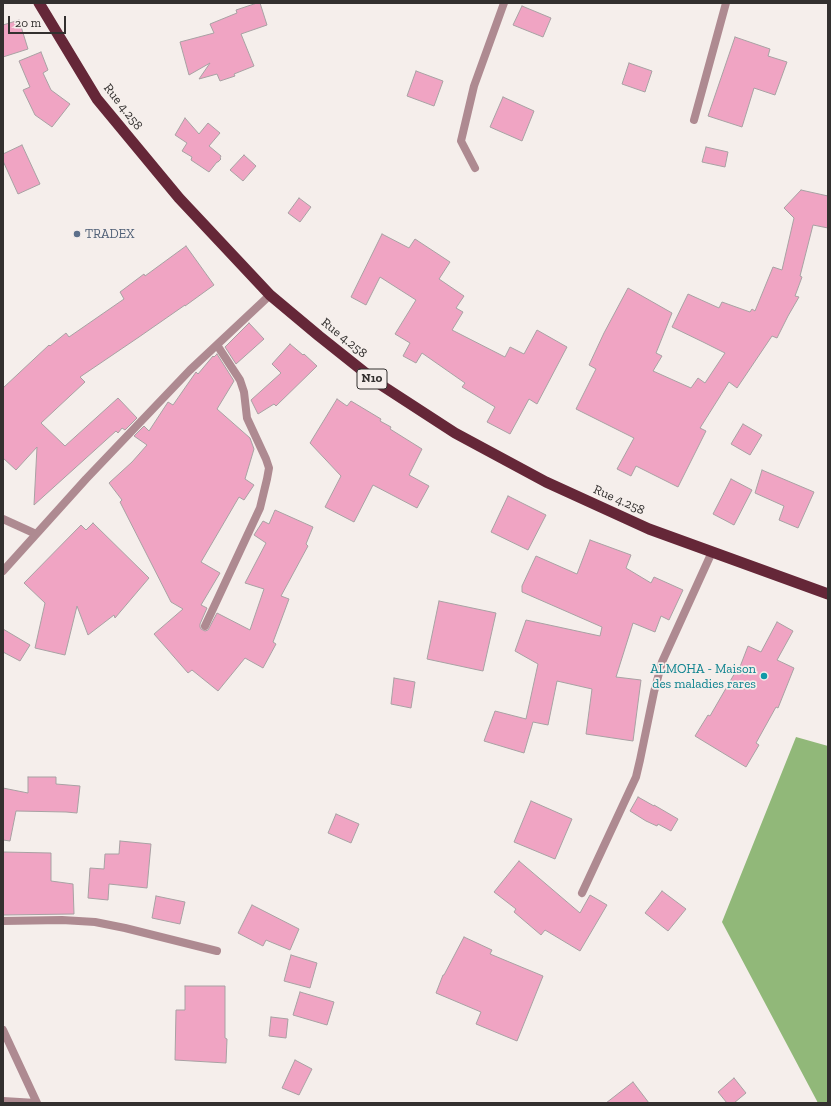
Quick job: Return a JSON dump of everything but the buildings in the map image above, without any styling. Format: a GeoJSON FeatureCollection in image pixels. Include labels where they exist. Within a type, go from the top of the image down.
{"type":"FeatureCollection","features":[{"type":"Feature","properties":{"kind":"highway","name":"Rue 4.258"},"geometry":{"type":"LineString","coordinates":[[40,3],[97,99],[179,198],[270,295],[378,383],[455,433],[546,482],[649,529],[828,594]]}},
{"type":"Feature","properties":{"kind":"street"},"geometry":{"type":"LineString","coordinates":[[475,168],[461,141],[474,86],[504,3]]}},
{"type":"Feature","properties":{"kind":"street"},"geometry":{"type":"LineString","coordinates":[[694,120],[726,3]]}},
{"type":"Feature","properties":{"kind":"street"},"geometry":{"type":"LineString","coordinates":[[3,571],[86,479],[190,370],[270,295]]}},
{"type":"Feature","properties":{"kind":"street"},"geometry":{"type":"LineString","coordinates":[[205,626],[260,508],[269,468],[247,418],[244,392],[240,380],[217,345]]}},
{"type":"Feature","properties":{"kind":"street"},"geometry":{"type":"LineString","coordinates":[[3,519],[36,534]]}},
{"type":"Feature","properties":{"kind":"street"},"geometry":{"type":"LineString","coordinates":[[582,892],[636,777],[662,662],[712,552]]}},
{"type":"Feature","properties":{"kind":"street"},"geometry":{"type":"LineString","coordinates":[[3,921],[62,920],[95,922],[217,952]]}},
{"type":"Feature","properties":{"kind":"street"},"geometry":{"type":"LineString","coordinates":[[3,1030],[37,1103],[3,1101]]}},
{"type":"Feature","properties":{"kind":"green space"},"geometry":{"type":"Polygon","coordinates":[[[796,737],[828,746],[828,1103],[818,1103],[722,922],[796,737]]]}},
{"type":"Feature","properties":{"kind":"place","name":"TRADEX"},"geometry":{"type":"Point","coordinates":[77,234]}},
{"type":"Feature","properties":{"kind":"place","name":"ALMOHA - Maison des maladies rares"},"geometry":{"type":"Point","coordinates":[764,676]}}]}
